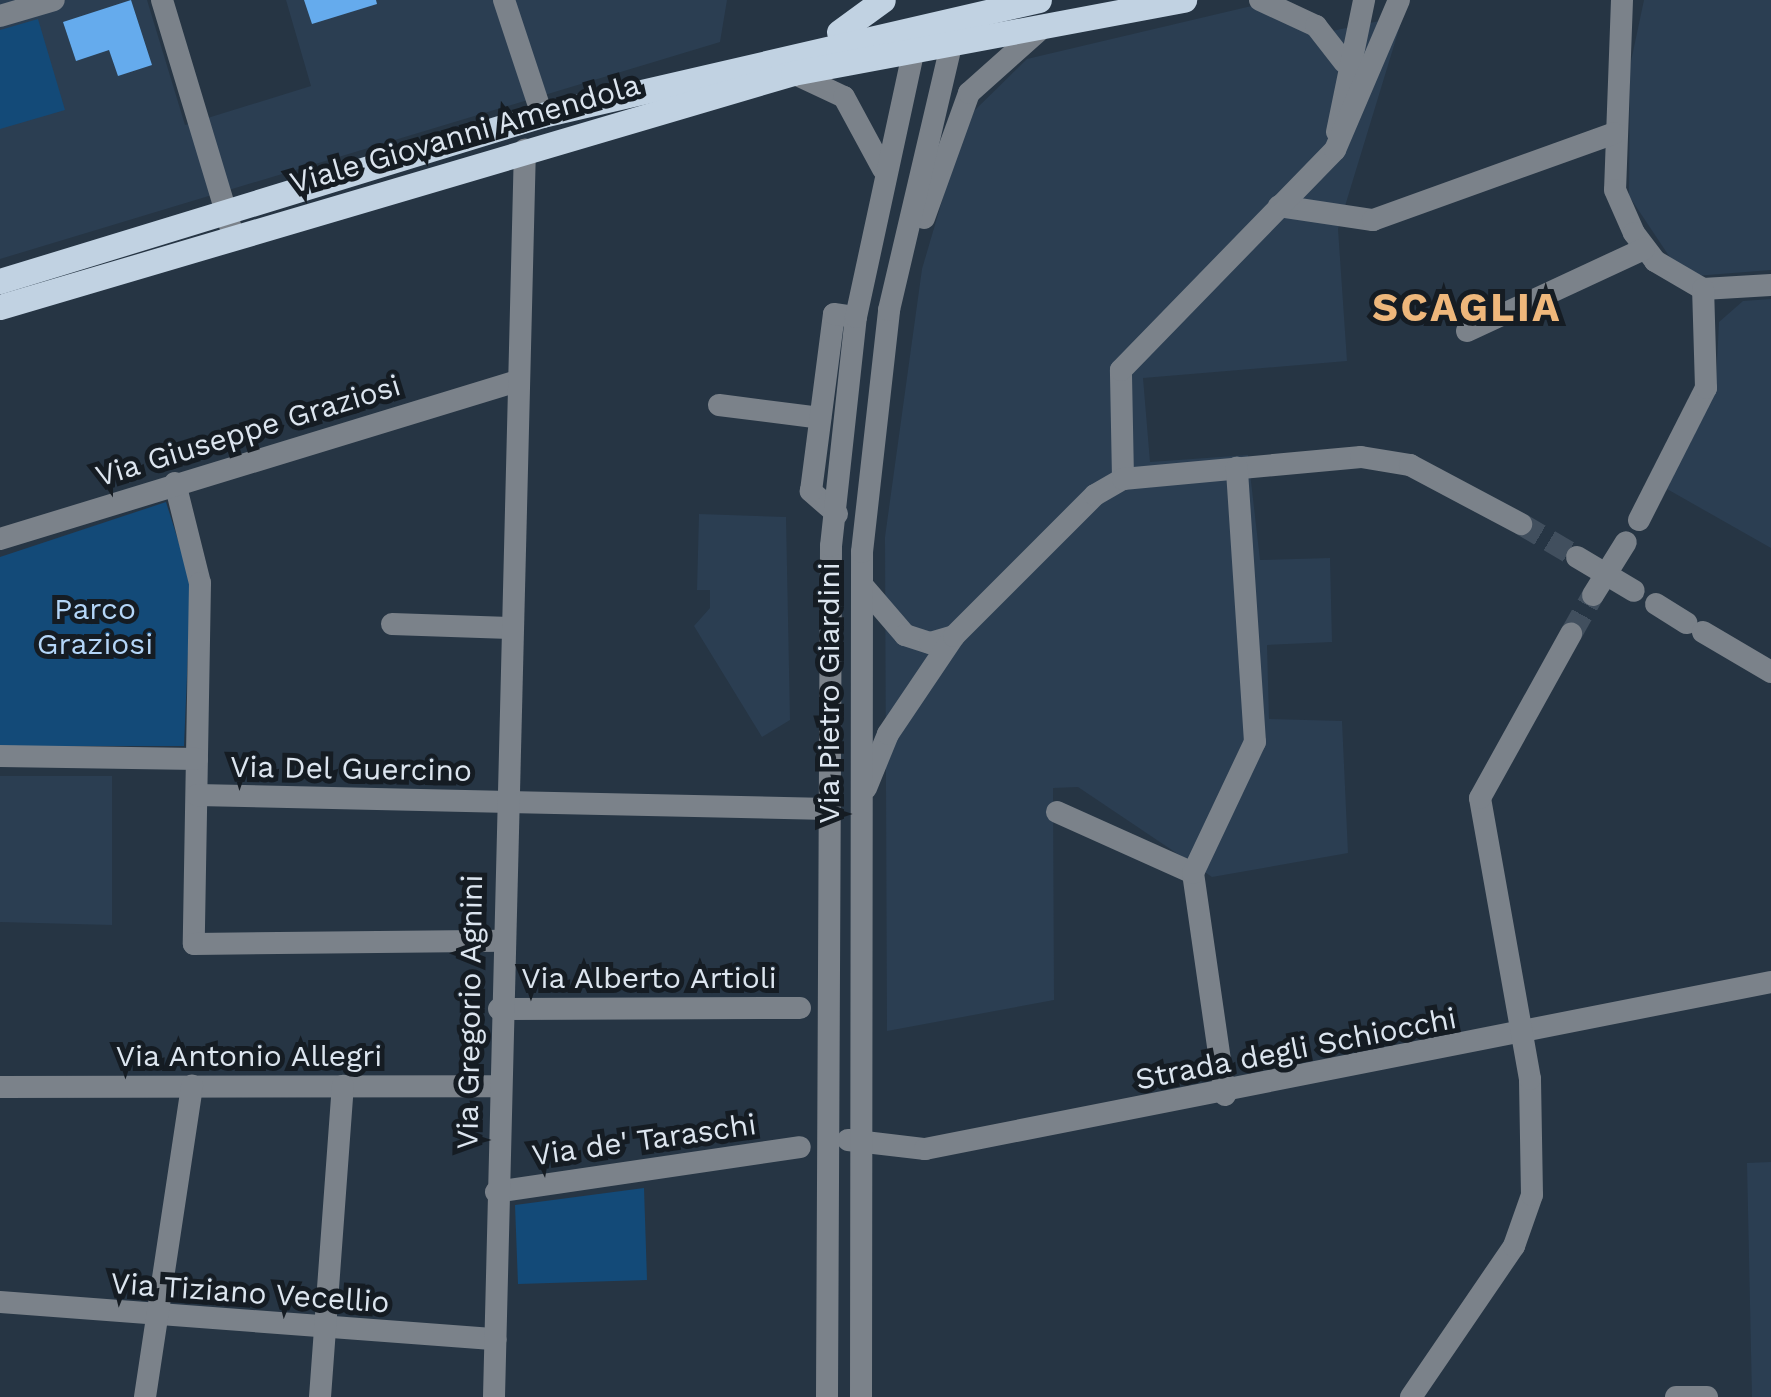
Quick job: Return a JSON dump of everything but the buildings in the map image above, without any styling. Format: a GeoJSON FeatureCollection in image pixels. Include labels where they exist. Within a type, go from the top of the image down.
{"type":"FeatureCollection","features":[{"type":"Feature","properties":{"kind":"main road"},"geometry":{"type":"LineString","coordinates":[[806,48],[883,0]]}},
{"type":"Feature","properties":{"kind":"main road"},"geometry":{"type":"LineString","coordinates":[[1044,12],[1184,0]]}},
{"type":"Feature","properties":{"kind":"main road","name":"Viale Giovanni Amendola"},"geometry":{"type":"LineString","coordinates":[[0,306],[542,115],[806,48],[923,11],[960,8],[1044,12]]}},
{"type":"Feature","properties":{"kind":"main road","name":"Via Pietro Giardini"},"geometry":{"type":"LineString","coordinates":[[952,41],[960,8]]}},
{"type":"Feature","properties":{"kind":"main road","name":"Via Pietro Giardini"},"geometry":{"type":"LineString","coordinates":[[914,49],[923,11]]}},
{"type":"Feature","properties":{"kind":"main road","name":"Viale Giovanni Amendola"},"geometry":{"type":"LineString","coordinates":[[0,281],[525,149],[792,73],[952,41],[1044,12]]}},
{"type":"Feature","properties":{"kind":"street"},"geometry":{"type":"LineString","coordinates":[[0,16],[54,0]]}},
{"type":"Feature","properties":{"kind":"street"},"geometry":{"type":"LineString","coordinates":[[162,0],[230,224]]}},
{"type":"Feature","properties":{"kind":"street"},"geometry":{"type":"LineString","coordinates":[[504,0],[542,115]]}},
{"type":"Feature","properties":{"kind":"street"},"geometry":{"type":"LineString","coordinates":[[1260,0],[1316,26],[1344,62]]}},
{"type":"Feature","properties":{"kind":"street"},"geometry":{"type":"LineString","coordinates":[[1316,26],[1396,0]]}},
{"type":"Feature","properties":{"kind":"street"},"geometry":{"type":"LineString","coordinates":[[1124,479],[1121,370],[1335,150],[1396,0]]}},
{"type":"Feature","properties":{"kind":"street"},"geometry":{"type":"LineString","coordinates":[[1622,0],[1614,133],[1616,190],[1644,250],[1703,289],[1771,285]]}},
{"type":"Feature","properties":{"kind":"street"},"geometry":{"type":"LineString","coordinates":[[1335,150],[1344,62],[1362,9]]}},
{"type":"Feature","properties":{"kind":"street"},"geometry":{"type":"LineString","coordinates":[[889,310],[969,94],[1044,12]]}},
{"type":"Feature","properties":{"kind":"street","name":"Via Pietro Giardini"},"geometry":{"type":"LineString","coordinates":[[861,1397],[862,586],[889,310],[952,41]]}},
{"type":"Feature","properties":{"kind":"street","name":"Via Pietro Giardini"},"geometry":{"type":"LineString","coordinates":[[826,1397],[829,809],[845,316],[914,49]]}},
{"type":"Feature","properties":{"kind":"street"},"geometry":{"type":"LineString","coordinates":[[792,73],[844,97],[883,169]]}},
{"type":"Feature","properties":{"kind":"street"},"geometry":{"type":"LineString","coordinates":[[1280,206],[1373,220],[1614,133]]}},
{"type":"Feature","properties":{"kind":"street","name":"Via Gregorio Agnini"},"geometry":{"type":"LineString","coordinates":[[494,1397],[514,382],[525,149]]}},
{"type":"Feature","properties":{"kind":"street"},"geometry":{"type":"LineString","coordinates":[[1467,330],[1644,250]]}},
{"type":"Feature","properties":{"kind":"street"},"geometry":{"type":"LineString","coordinates":[[1639,520],[1706,388],[1703,289]]}},
{"type":"Feature","properties":{"kind":"street"},"geometry":{"type":"LineString","coordinates":[[837,514],[811,491],[820,418],[845,316]]}},
{"type":"Feature","properties":{"kind":"street","name":"Via Giuseppe Graziosi"},"geometry":{"type":"LineString","coordinates":[[0,539],[514,382]]}},
{"type":"Feature","properties":{"kind":"street"},"geometry":{"type":"LineString","coordinates":[[719,405],[820,418]]}},
{"type":"Feature","properties":{"kind":"street"},"geometry":{"type":"LineString","coordinates":[[860,800],[888,734],[954,636],[1095,495],[1124,479],[1388,460],[1521,524]]}},
{"type":"Feature","properties":{"kind":"street"},"geometry":{"type":"LineString","coordinates":[[1225,1095],[1193,873],[1255,742],[1237,468]]}},
{"type":"Feature","properties":{"kind":"street"},"geometry":{"type":"LineString","coordinates":[[175,484],[200,583],[194,944],[502,941]]}},
{"type":"Feature","properties":{"kind":"street"},"geometry":{"type":"LineString","coordinates":[[1594,595],[1626,542]]}},
{"type":"Feature","properties":{"kind":"street"},"geometry":{"type":"LineString","coordinates":[[1577,558],[1634,591]]}},
{"type":"Feature","properties":{"kind":"street"},"geometry":{"type":"LineString","coordinates":[[862,586],[905,635],[930,644],[954,636]]}},
{"type":"Feature","properties":{"kind":"street"},"geometry":{"type":"LineString","coordinates":[[1656,604],[1771,672]]}},
{"type":"Feature","properties":{"kind":"street"},"geometry":{"type":"LineString","coordinates":[[392,624],[510,628]]}},
{"type":"Feature","properties":{"kind":"street"},"geometry":{"type":"LineString","coordinates":[[1411,1397],[1525,1223],[1534,1122],[1523,1036],[1480,798],[1571,634]]}},
{"type":"Feature","properties":{"kind":"street"},"geometry":{"type":"LineString","coordinates":[[0,756],[196,760]]}},
{"type":"Feature","properties":{"kind":"street","name":"Via Del Guercino"},"geometry":{"type":"LineString","coordinates":[[196,795],[829,809]]}},
{"type":"Feature","properties":{"kind":"street"},"geometry":{"type":"LineString","coordinates":[[1057,812],[1193,873]]}},
{"type":"Feature","properties":{"kind":"street","name":"Strada degli Schiocchi"},"geometry":{"type":"LineString","coordinates":[[829,1138],[925,1149],[1225,1095],[1771,982]]}},
{"type":"Feature","properties":{"kind":"street","name":"Via Alberto Artioli"},"geometry":{"type":"LineString","coordinates":[[499,1009],[800,1008]]}},
{"type":"Feature","properties":{"kind":"street"},"geometry":{"type":"LineString","coordinates":[[145,1397],[192,1086]]}},
{"type":"Feature","properties":{"kind":"street"},"geometry":{"type":"LineString","coordinates":[[320,1397],[343,1086]]}},
{"type":"Feature","properties":{"kind":"street","name":"Via Antonio Allegri"},"geometry":{"type":"LineString","coordinates":[[0,1087],[498,1086]]}},
{"type":"Feature","properties":{"kind":"street","name":"Via de' Taraschi"},"geometry":{"type":"LineString","coordinates":[[496,1192],[800,1147]]}},
{"type":"Feature","properties":{"kind":"street","name":"Via Tiziano Vecellio"},"geometry":{"type":"LineString","coordinates":[[0,1302],[326,1330],[496,1339]]}},
{"type":"Feature","properties":{"kind":"street"},"geometry":{"type":"LineString","coordinates":[[1676,1397],[1708,1397]]}},
{"type":"Feature","properties":{"kind":"shaded area"},"geometry":{"type":"Polygon","coordinates":[[[0,0],[147,0],[185,125],[311,86],[286,0],[727,0],[720,42],[0,259],[0,0]]]}},
{"type":"Feature","properties":{"kind":"shaded area"},"geometry":{"type":"Polygon","coordinates":[[[1644,0],[1771,0],[1771,270],[1695,276],[1673,262],[1629,196],[1630,66],[1644,0]]]}},
{"type":"Feature","properties":{"kind":"shaded area"},"geometry":{"type":"Polygon","coordinates":[[[1260,4],[1313,35],[1403,16],[1338,229],[1347,361],[1143,378],[1150,462],[1248,455],[1260,560],[1330,558],[1332,642],[1267,645],[1269,719],[1342,721],[1348,853],[1212,877],[1078,787],[1053,788],[1054,1000],[887,1031],[885,537],[922,269],[954,160],[974,111],[1027,59],[1260,4]]]}},
{"type":"Feature","properties":{"kind":"shaded area"},"geometry":{"type":"Polygon","coordinates":[[[1771,299],[1771,548],[1667,489],[1716,380],[1719,322],[1743,301],[1771,299]]]}},
{"type":"Feature","properties":{"kind":"shaded area"},"geometry":{"type":"Polygon","coordinates":[[[699,514],[786,517],[790,720],[762,737],[694,626],[710,608],[710,590],[697,590],[699,514]]]}},
{"type":"Feature","properties":{"kind":"shaded area"},"geometry":{"type":"Polygon","coordinates":[[[0,776],[112,776],[112,925],[0,922],[0,776]]]}},
{"type":"Feature","properties":{"kind":"shaded area"},"geometry":{"type":"Polygon","coordinates":[[[1771,1162],[1771,1397],[1752,1397],[1747,1163],[1771,1162]]]}},
{"type":"Feature","properties":{"kind":"green space"},"geometry":{"type":"Polygon","coordinates":[[[38,19],[65,110],[0,129],[0,30],[38,19]]]}},
{"type":"Feature","properties":{"kind":"green space","name":"Parco Graziosi"},"geometry":{"type":"Polygon","coordinates":[[[166,502],[191,581],[184,746],[0,746],[0,557],[166,502]]]}},
{"type":"Feature","properties":{"kind":"green space"},"geometry":{"type":"Polygon","coordinates":[[[644,1188],[647,1280],[518,1284],[515,1205],[644,1188]]]}},
{"type":"Feature","properties":{"kind":"tunnel"},"geometry":{"type":"LineString","coordinates":[[1521,524],[1577,557]]}},
{"type":"Feature","properties":{"kind":"tunnel"},"geometry":{"type":"LineString","coordinates":[[1571,634],[1593,595]]}},
{"type":"Feature","properties":{"kind":"district","name":"SCAGLIA"},"geometry":{"type":"Point","coordinates":[1467,308]}}]}
